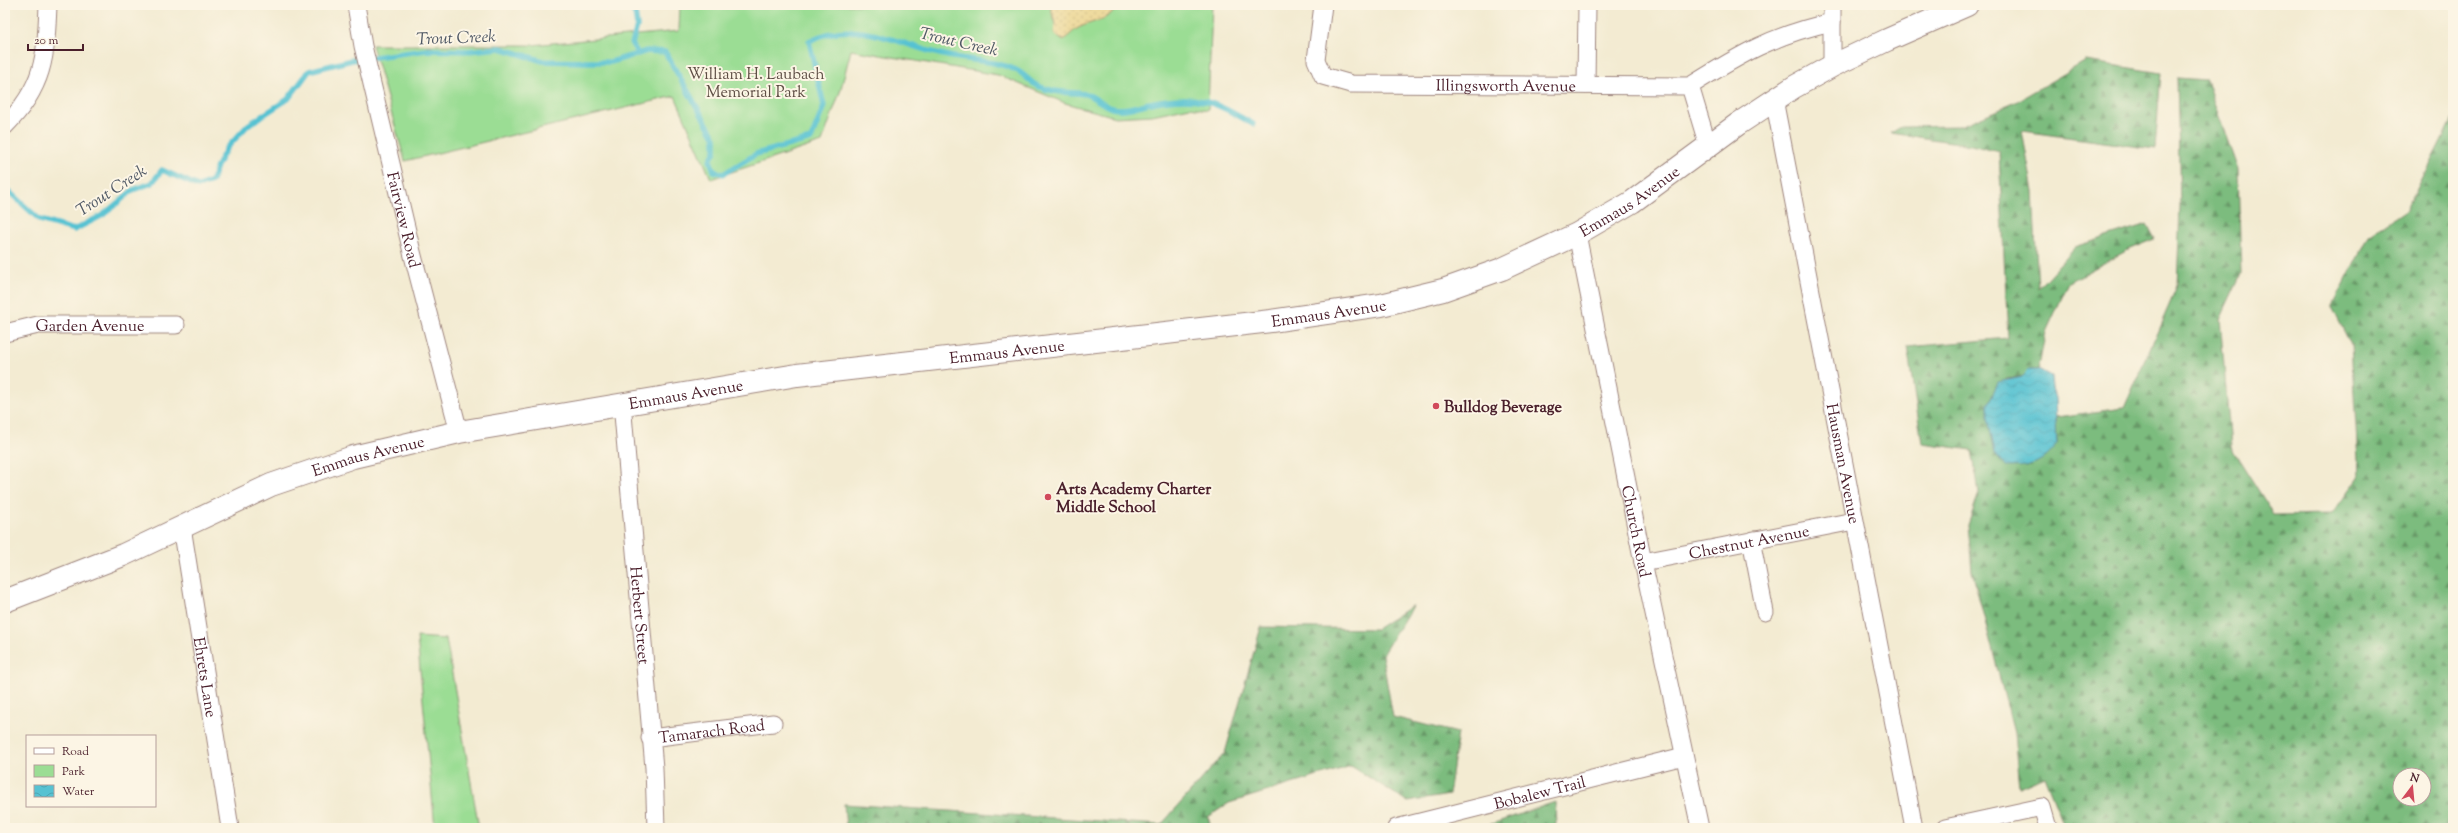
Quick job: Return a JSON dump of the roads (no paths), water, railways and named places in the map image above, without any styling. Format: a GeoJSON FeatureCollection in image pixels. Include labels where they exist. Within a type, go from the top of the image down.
{"type":"FeatureCollection","features":[{"type":"Feature","properties":{"kind":"main road","name":"Emmaus Avenue"},"geometry":{"type":"LineString","coordinates":[[5,601],[123,555],[271,485],[326,465],[459,432],[622,403],[805,374],[1271,321],[1381,305],[1443,290],[1502,269],[1577,234],[1632,202],[1774,99],[1832,66],[1967,5]]}},
{"type":"Feature","properties":{"kind":"street"},"geometry":{"type":"LineString","coordinates":[[5,126],[21,108],[33,89],[44,63],[48,5]]}},
{"type":"Feature","properties":{"kind":"street","name":"Fairview Road"},"geometry":{"type":"LineString","coordinates":[[356,5],[363,46],[412,252],[459,432]]}},
{"type":"Feature","properties":{"kind":"street","name":"Illingsworth Avenue"},"geometry":{"type":"LineString","coordinates":[[1323,5],[1316,60],[1323,76],[1351,84],[1690,86]]}},
{"type":"Feature","properties":{"kind":"street"},"geometry":{"type":"LineString","coordinates":[[1586,86],[1587,5]]}},
{"type":"Feature","properties":{"kind":"street"},"geometry":{"type":"LineString","coordinates":[[1708,146],[1690,86],[1766,41],[1800,29],[1832,13],[1832,66]]}},
{"type":"Feature","properties":{"kind":"street","name":"Hausman Avenue"},"geometry":{"type":"LineString","coordinates":[[1774,99],[1914,828]]}},
{"type":"Feature","properties":{"kind":"street","name":"Church Road"},"geometry":{"type":"LineString","coordinates":[[1577,234],[1643,562],[1700,828]]}},
{"type":"Feature","properties":{"kind":"street","name":"Garden Avenue"},"geometry":{"type":"LineString","coordinates":[[5,333],[38,325],[176,325]]}},
{"type":"Feature","properties":{"kind":"street","name":"Herbert Street"},"geometry":{"type":"LineString","coordinates":[[622,403],[650,738],[654,768],[656,828]]}},
{"type":"Feature","properties":{"kind":"street","name":"Chestnut Avenue"},"geometry":{"type":"LineString","coordinates":[[1643,562],[1854,521]]}},
{"type":"Feature","properties":{"kind":"street","name":"Ehrets Lane"},"geometry":{"type":"LineString","coordinates":[[182,527],[230,828]]}},
{"type":"Feature","properties":{"kind":"street"},"geometry":{"type":"LineString","coordinates":[[1754,540],[1753,550],[1765,612]]}},
{"type":"Feature","properties":{"kind":"street","name":"Tamarach Road"},"geometry":{"type":"LineString","coordinates":[[650,738],[773,722]]}},
{"type":"Feature","properties":{"kind":"street","name":"Bobalew Trail"},"geometry":{"type":"LineString","coordinates":[[1396,828],[1684,756]]}},
{"type":"Feature","properties":{"kind":"street"},"geometry":{"type":"LineString","coordinates":[[1945,828],[2042,807],[2048,828]]}},
{"type":"Feature","properties":{"kind":"water"},"geometry":{"type":"Polygon","coordinates":[[[2029,370],[2038,370],[2051,377],[2052,389],[2055,398],[2057,444],[2040,461],[2028,465],[2005,467],[1995,453],[1988,419],[1988,404],[1998,382],[2022,377],[2029,370]]]}},
{"type":"Feature","properties":{"kind":"waterway"},"geometry":{"type":"LineString","coordinates":[[627,5],[635,13],[637,26],[632,44],[638,54]]}},
{"type":"Feature","properties":{"kind":"waterway","name":"Trout Creek"},"geometry":{"type":"LineString","coordinates":[[5,188],[40,220],[74,230],[103,215],[133,190],[152,183],[162,170],[198,186],[212,181],[217,166],[226,149],[248,125],[288,99],[309,71],[352,60],[427,50],[468,51],[500,48],[543,61],[586,62],[611,62],[647,51],[665,52],[715,138],[715,152],[710,160],[714,171],[723,174],[756,154],[811,139],[824,106],[809,41],[827,34],[845,31],[879,35],[948,56],[999,64],[1019,71],[1035,85],[1055,91],[1085,94],[1112,108],[1126,109],[1166,100],[1193,99],[1215,105],[1253,124]]}},
{"type":"Feature","properties":{"kind":"place","name":"Bulldog Beverage"},"geometry":{"type":"Point","coordinates":[1436,406]}},
{"type":"Feature","properties":{"kind":"place","name":"Arts Academy Charter Middle School"},"geometry":{"type":"Point","coordinates":[1048,497]}},
{"type":"Feature","properties":{"kind":"park label","name":"William H. Laubach Memorial Park"},"geometry":{"type":"Point","coordinates":[756,82]}}]}
